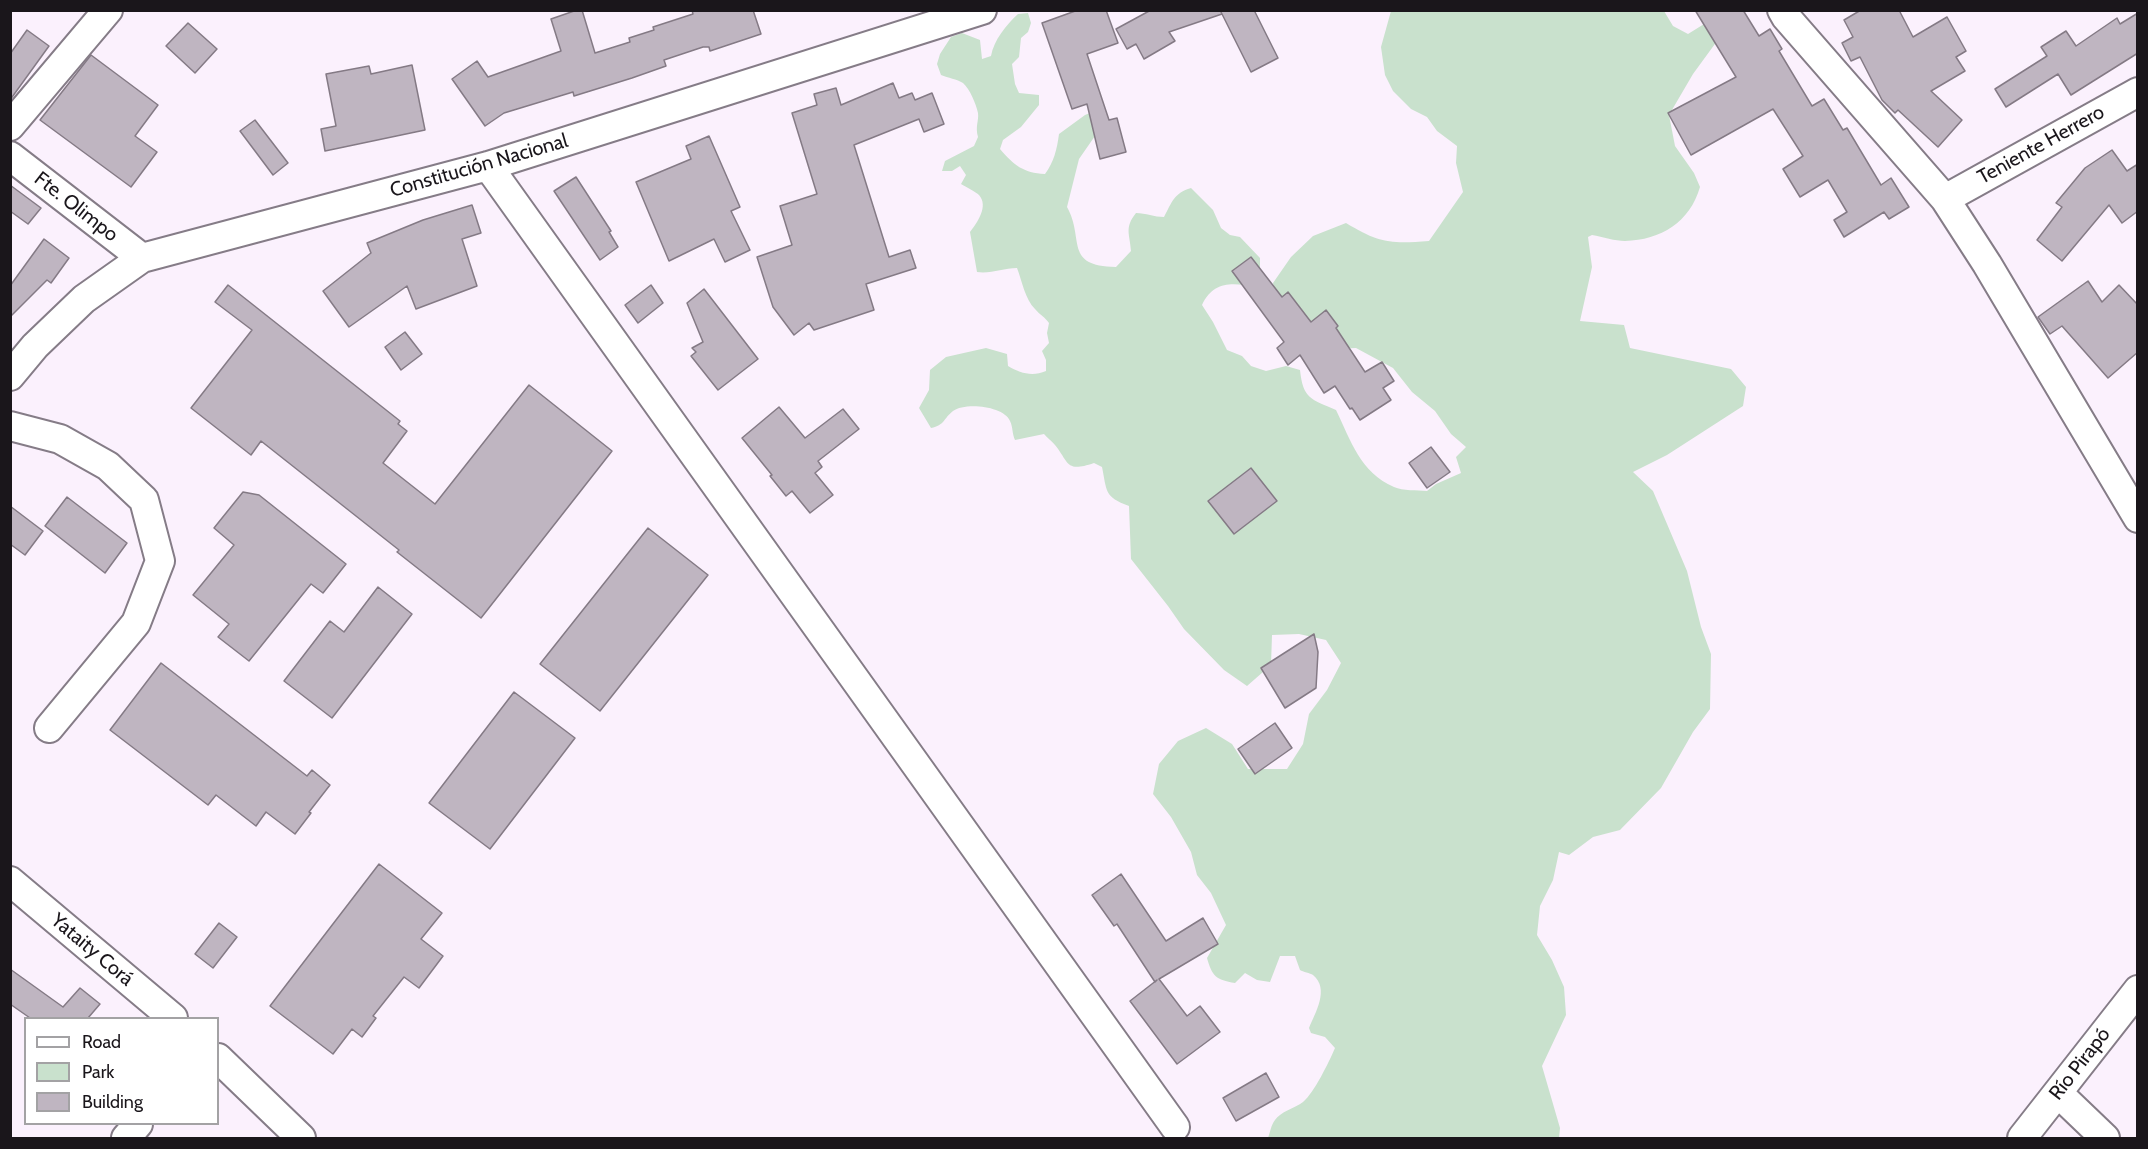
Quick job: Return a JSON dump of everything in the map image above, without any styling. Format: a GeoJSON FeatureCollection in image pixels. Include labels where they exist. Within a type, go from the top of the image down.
{"type":"FeatureCollection","features":[{"type":"Feature","properties":{"kind":"street"},"geometry":{"type":"LineString","coordinates":[[10,126],[108,10]]}},
{"type":"Feature","properties":{"kind":"street","name":"Constitución Nacional"},"geometry":{"type":"LineString","coordinates":[[10,376],[35,346],[84,299],[142,258],[488,166],[982,10]]}},
{"type":"Feature","properties":{"kind":"street"},"geometry":{"type":"LineString","coordinates":[[1782,10],[1945,199],[2022,322],[2138,518]]}},
{"type":"Feature","properties":{"kind":"street","name":"Teniente Herrero"},"geometry":{"type":"LineString","coordinates":[[1945,199],[2138,92]]}},
{"type":"Feature","properties":{"kind":"street","name":"Fte. Olimpo"},"geometry":{"type":"LineString","coordinates":[[10,156],[142,258]]}},
{"type":"Feature","properties":{"kind":"street"},"geometry":{"type":"LineString","coordinates":[[488,166],[1175,1127]]}},
{"type":"Feature","properties":{"kind":"street"},"geometry":{"type":"LineString","coordinates":[[10,426],[60,439],[108,466],[144,500],[160,561],[136,623],[49,728]]}},
{"type":"Feature","properties":{"kind":"street","name":"Yataity Corá"},"geometry":{"type":"LineString","coordinates":[[10,881],[172,1017]]}},
{"type":"Feature","properties":{"kind":"street","name":"Río Pirapó"},"geometry":{"type":"LineString","coordinates":[[2022,1138],[2138,990]]}},
{"type":"Feature","properties":{"kind":"street"},"geometry":{"type":"LineString","coordinates":[[219,1059],[301,1138]]}},
{"type":"Feature","properties":{"kind":"street"},"geometry":{"type":"LineString","coordinates":[[2058,1093],[2105,1138]]}},
{"type":"Feature","properties":{"kind":"street"},"geometry":{"type":"LineString","coordinates":[[126,1138],[137,1125]]}},
{"type":"Feature","properties":{"kind":"green space"},"geometry":{"type":"Polygon","coordinates":[[[1391,11],[1664,11],[1673,26],[1688,34],[1717,16],[1739,11],[1693,74],[1669,115],[1675,146],[1694,173],[1700,187],[1689,210],[1672,227],[1650,237],[1625,241],[1592,235],[1588,237],[1592,267],[1580,321],[1624,325],[1630,348],[1731,369],[1746,387],[1743,406],[1667,455],[1633,472],[1653,491],[1687,571],[1701,627],[1711,654],[1710,709],[1693,732],[1661,788],[1620,830],[1593,837],[1569,855],[1559,852],[1553,880],[1540,906],[1537,935],[1564,987],[1566,1015],[1542,1066],[1560,1128],[1559,1138],[1268,1138],[1272,1124],[1277,1117],[1303,1102],[1312,1092],[1335,1048],[1325,1037],[1311,1033],[1309,1028],[1320,1001],[1318,981],[1313,975],[1300,970],[1295,956],[1280,956],[1270,982],[1257,980],[1245,973],[1235,983],[1219,979],[1213,973],[1207,958],[1226,925],[1211,893],[1197,875],[1191,852],[1171,817],[1153,794],[1159,764],[1178,741],[1206,728],[1232,744],[1248,769],[1287,769],[1303,744],[1309,714],[1327,690],[1341,663],[1326,640],[1299,634],[1272,635],[1271,665],[1247,686],[1224,670],[1184,629],[1131,559],[1129,506],[1115,499],[1108,492],[1102,467],[1094,463],[1078,467],[1069,464],[1044,434],[1015,440],[1011,423],[1006,416],[992,409],[975,406],[959,408],[936,427],[931,428],[919,408],[929,390],[930,370],[946,357],[986,348],[1007,354],[1008,366],[1017,371],[1031,374],[1046,371],[1046,360],[1042,351],[1049,343],[1047,333],[1049,323],[1029,300],[1017,268],[977,272],[970,232],[981,214],[982,199],[961,184],[966,175],[960,166],[952,171],[942,171],[945,161],[974,146],[978,137],[978,116],[974,101],[966,86],[958,80],[941,75],[937,64],[940,54],[951,37],[962,33],[980,40],[982,59],[991,56],[1001,33],[1009,23],[1018,14],[1028,13],[1031,23],[1028,32],[1021,38],[1019,57],[1012,64],[1019,93],[1039,95],[1039,105],[1021,127],[1003,140],[1000,149],[1020,167],[1031,172],[1045,174],[1055,155],[1059,134],[1085,115],[1095,111],[1104,123],[1079,159],[1067,207],[1082,256],[1089,262],[1116,267],[1131,251],[1129,227],[1136,213],[1164,217],[1177,195],[1191,188],[1213,210],[1221,228],[1230,235],[1240,237],[1260,258],[1260,278],[1256,287],[1232,284],[1218,287],[1212,291],[1202,305],[1227,350],[1242,356],[1251,366],[1266,371],[1286,366],[1300,370],[1306,392],[1314,400],[1336,410],[1358,454],[1382,481],[1406,490],[1427,491],[1436,484],[1461,473],[1456,457],[1466,447],[1451,434],[1435,411],[1412,392],[1393,368],[1356,348],[1328,349],[1279,312],[1273,283],[1291,257],[1313,236],[1346,223],[1367,235],[1385,241],[1429,241],[1463,192],[1456,163],[1457,146],[1437,131],[1427,117],[1411,109],[1393,91],[1385,75],[1381,47],[1391,11]]]}},
{"type":"Feature","properties":{"kind":"building"},"geometry":{"type":"Polygon","coordinates":[[[582,10],[595,53],[630,42],[629,38],[654,30],[653,27],[693,14],[692,10],[753,10],[761,34],[710,51],[709,47],[703,47],[664,60],[666,66],[632,78],[574,96],[573,92],[504,113],[485,126],[452,79],[477,61],[488,77],[561,51],[551,19],[582,10]]]}},
{"type":"Feature","properties":{"kind":"building"},"geometry":{"type":"Polygon","coordinates":[[[1078,10],[1106,10],[1118,43],[1087,54],[1109,120],[1117,118],[1126,152],[1100,159],[1087,104],[1072,109],[1042,23],[1078,10]]]}},
{"type":"Feature","properties":{"kind":"building"},"geometry":{"type":"Polygon","coordinates":[[[1151,10],[1254,10],[1278,58],[1251,72],[1222,14],[1169,32],[1175,41],[1144,59],[1136,44],[1127,49],[1116,29],[1151,10]]]}},
{"type":"Feature","properties":{"kind":"building"},"geometry":{"type":"Polygon","coordinates":[[[1695,10],[1743,10],[1759,36],[1770,29],[1782,49],[1779,51],[1812,106],[1824,99],[1843,130],[1847,128],[1881,185],[1891,178],[1909,207],[1889,219],[1884,212],[1844,237],[1834,220],[1847,212],[1828,180],[1800,197],[1783,169],[1803,156],[1773,109],[1691,155],[1668,113],[1736,77],[1695,10]]]}},
{"type":"Feature","properties":{"kind":"building"},"geometry":{"type":"Polygon","coordinates":[[[1861,10],[1899,10],[1913,37],[1947,17],[1966,51],[1956,57],[1965,71],[1931,91],[1962,120],[1938,147],[1898,110],[1895,113],[1882,100],[1860,57],[1851,61],[1842,43],[1853,37],[1844,20],[1861,10]]]}},
{"type":"Feature","properties":{"kind":"building"},"geometry":{"type":"Polygon","coordinates":[[[2138,13],[2138,53],[2071,95],[2058,74],[2006,107],[1995,89],[2047,56],[2041,47],[2066,31],[2076,46],[2117,18],[2120,24],[2138,13]]]}},
{"type":"Feature","properties":{"kind":"building"},"geometry":{"type":"Polygon","coordinates":[[[188,23],[217,49],[195,73],[166,46],[188,23]]]}},
{"type":"Feature","properties":{"kind":"building"},"geometry":{"type":"Polygon","coordinates":[[[27,30],[49,46],[10,100],[10,54],[27,30]]]}},
{"type":"Feature","properties":{"kind":"building"},"geometry":{"type":"Polygon","coordinates":[[[91,55],[158,105],[135,136],[157,152],[131,187],[40,120],[91,55]]]}},
{"type":"Feature","properties":{"kind":"building"},"geometry":{"type":"Polygon","coordinates":[[[412,65],[425,130],[325,151],[321,129],[336,126],[326,74],[369,66],[371,74],[412,65]]]}},
{"type":"Feature","properties":{"kind":"building"},"geometry":{"type":"Polygon","coordinates":[[[893,83],[899,98],[912,93],[915,100],[932,93],[944,124],[924,132],[919,119],[854,145],[889,257],[910,250],[916,268],[866,284],[874,310],[814,330],[809,323],[794,335],[773,307],[757,257],[792,245],[780,206],[817,194],[792,113],[817,105],[814,94],[836,88],[841,105],[893,83]]]}},
{"type":"Feature","properties":{"kind":"building"},"geometry":{"type":"Polygon","coordinates":[[[255,120],[288,163],[273,175],[240,131],[255,120]]]}},
{"type":"Feature","properties":{"kind":"building"},"geometry":{"type":"Polygon","coordinates":[[[709,136],[740,207],[731,211],[750,250],[725,262],[714,239],[669,261],[636,182],[691,159],[686,146],[709,136]]]}},
{"type":"Feature","properties":{"kind":"building"},"geometry":{"type":"Polygon","coordinates":[[[2112,150],[2127,171],[2138,164],[2138,211],[2122,223],[2109,205],[2062,261],[2037,240],[2062,207],[2056,203],[2085,168],[2112,150]]]}},
{"type":"Feature","properties":{"kind":"building"},"geometry":{"type":"Polygon","coordinates":[[[576,177],[611,231],[609,232],[618,247],[600,260],[554,191],[576,177]]]}},
{"type":"Feature","properties":{"kind":"building"},"geometry":{"type":"Polygon","coordinates":[[[10,185],[41,208],[28,224],[10,211],[10,185]]]}},
{"type":"Feature","properties":{"kind":"building"},"geometry":{"type":"Polygon","coordinates":[[[472,205],[481,233],[462,239],[477,286],[416,309],[407,286],[349,327],[323,291],[371,253],[367,243],[423,220],[472,205]]]}},
{"type":"Feature","properties":{"kind":"building"},"geometry":{"type":"Polygon","coordinates":[[[44,239],[69,258],[51,283],[47,280],[10,317],[10,286],[44,239]]]}},
{"type":"Feature","properties":{"kind":"building"},"geometry":{"type":"Polygon","coordinates":[[[1251,257],[1282,297],[1288,292],[1311,322],[1326,310],[1365,372],[1382,362],[1394,381],[1383,388],[1391,400],[1360,420],[1335,386],[1324,393],[1300,355],[1288,365],[1277,348],[1284,342],[1232,271],[1251,257]]]}},
{"type":"Feature","properties":{"kind":"building"},"geometry":{"type":"Polygon","coordinates":[[[2088,281],[2102,302],[2119,285],[2138,305],[2138,352],[2108,378],[2062,326],[2050,334],[2038,317],[2088,281]]]}},
{"type":"Feature","properties":{"kind":"building"},"geometry":{"type":"Polygon","coordinates":[[[228,285],[400,421],[398,424],[407,431],[383,463],[435,504],[529,385],[612,451],[481,618],[261,441],[251,455],[191,408],[252,330],[215,302],[228,285]]]}},
{"type":"Feature","properties":{"kind":"building"},"geometry":{"type":"Polygon","coordinates":[[[651,285],[663,303],[638,323],[625,305],[651,285]]]}},
{"type":"Feature","properties":{"kind":"building"},"geometry":{"type":"Polygon","coordinates":[[[704,289],[758,359],[718,390],[691,356],[696,352],[692,348],[703,342],[687,303],[704,289]]]}},
{"type":"Feature","properties":{"kind":"building"},"geometry":{"type":"Polygon","coordinates":[[[405,332],[422,354],[401,370],[385,347],[405,332]]]}},
{"type":"Feature","properties":{"kind":"building"},"geometry":{"type":"Polygon","coordinates":[[[779,407],[805,438],[843,409],[859,429],[818,461],[822,467],[815,473],[833,495],[810,513],[792,491],[786,496],[742,438],[779,407]]]}},
{"type":"Feature","properties":{"kind":"building"},"geometry":{"type":"Polygon","coordinates":[[[1431,447],[1450,472],[1427,488],[1409,463],[1431,447]]]}},
{"type":"Feature","properties":{"kind":"building"},"geometry":{"type":"Polygon","coordinates":[[[1251,468],[1277,501],[1234,534],[1208,501],[1251,468]]]}},
{"type":"Feature","properties":{"kind":"building"},"geometry":{"type":"Polygon","coordinates":[[[243,492],[259,495],[346,564],[323,593],[311,584],[249,661],[218,637],[229,624],[193,595],[234,545],[214,528],[243,492]]]}},
{"type":"Feature","properties":{"kind":"building"},"geometry":{"type":"Polygon","coordinates":[[[67,497],[127,543],[105,573],[45,526],[67,497]]]}},
{"type":"Feature","properties":{"kind":"building"},"geometry":{"type":"Polygon","coordinates":[[[10,506],[43,531],[25,555],[10,544],[10,506]]]}},
{"type":"Feature","properties":{"kind":"building"},"geometry":{"type":"Polygon","coordinates":[[[648,528],[708,575],[600,711],[540,664],[648,528]]]}},
{"type":"Feature","properties":{"kind":"building"},"geometry":{"type":"Polygon","coordinates":[[[378,587],[412,614],[332,718],[284,681],[330,621],[344,632],[378,587]]]}},
{"type":"Feature","properties":{"kind":"building"},"geometry":{"type":"Polygon","coordinates":[[[1314,634],[1318,652],[1316,688],[1285,708],[1261,668],[1314,634]]]}},
{"type":"Feature","properties":{"kind":"building"},"geometry":{"type":"Polygon","coordinates":[[[161,663],[307,776],[312,770],[330,785],[295,834],[266,812],[256,826],[216,795],[208,805],[110,730],[161,663]]]}},
{"type":"Feature","properties":{"kind":"building"},"geometry":{"type":"Polygon","coordinates":[[[514,692],[575,738],[490,849],[429,803],[514,692]]]}},
{"type":"Feature","properties":{"kind":"building"},"geometry":{"type":"Polygon","coordinates":[[[1275,723],[1292,748],[1255,774],[1238,749],[1275,723]]]}},
{"type":"Feature","properties":{"kind":"building"},"geometry":{"type":"Polygon","coordinates":[[[379,864],[442,913],[421,939],[443,956],[419,988],[404,977],[373,1016],[376,1018],[362,1037],[352,1029],[333,1054],[270,1006],[379,864]]]}},
{"type":"Feature","properties":{"kind":"building"},"geometry":{"type":"Polygon","coordinates":[[[1121,874],[1166,941],[1203,918],[1218,944],[1159,979],[1187,1016],[1200,1006],[1220,1032],[1177,1064],[1130,1001],[1155,982],[1117,924],[1114,926],[1092,895],[1121,874]]]}},
{"type":"Feature","properties":{"kind":"building"},"geometry":{"type":"Polygon","coordinates":[[[219,923],[237,937],[213,968],[195,954],[219,923]]]}},
{"type":"Feature","properties":{"kind":"building"},"geometry":{"type":"Polygon","coordinates":[[[10,969],[63,1007],[80,988],[100,1004],[89,1017],[29,1017],[10,1004],[10,969]]]}},
{"type":"Feature","properties":{"kind":"building"},"geometry":{"type":"Polygon","coordinates":[[[1266,1073],[1279,1097],[1236,1121],[1223,1098],[1266,1073]]]}}]}
